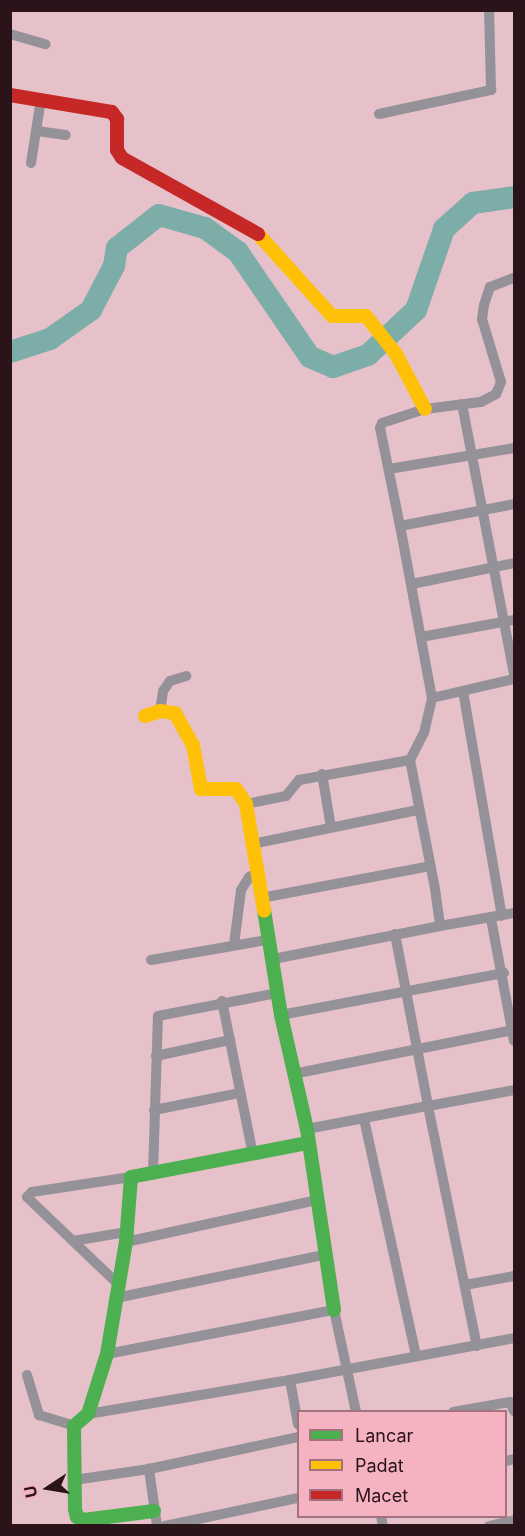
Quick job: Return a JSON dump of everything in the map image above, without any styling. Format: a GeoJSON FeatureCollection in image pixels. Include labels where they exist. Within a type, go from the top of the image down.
{"type":"FeatureCollection","features":[{"type":"Feature","properties":{"kind":"street"},"geometry":{"type":"LineString","coordinates":[[379,114],[490,90],[489,10]]}},
{"type":"Feature","properties":{"kind":"street"},"geometry":{"type":"LineString","coordinates":[[10,34],[46,44]]}},
{"type":"Feature","properties":{"kind":"street"},"geometry":{"type":"LineString","coordinates":[[10,95],[112,112],[117,119],[117,150],[122,158],[264,238],[332,316],[366,316],[396,354],[425,409]]}},
{"type":"Feature","properties":{"kind":"street"},"geometry":{"type":"LineString","coordinates":[[31,163],[41,99]]}},
{"type":"Feature","properties":{"kind":"street"},"geometry":{"type":"LineString","coordinates":[[37,131],[66,135]]}},
{"type":"Feature","properties":{"kind":"street"},"geometry":{"type":"LineString","coordinates":[[440,926],[410,760],[424,733],[432,698],[412,584],[380,428],[382,423],[425,409],[481,402],[496,394],[501,382],[482,319],[484,305],[490,287],[514,278]]}},
{"type":"Feature","properties":{"kind":"street"},"geometry":{"type":"LineString","coordinates":[[462,404],[470,456],[494,567],[509,621],[514,673]]}},
{"type":"Feature","properties":{"kind":"street"},"geometry":{"type":"LineString","coordinates":[[389,469],[514,448]]}},
{"type":"Feature","properties":{"kind":"street"},"geometry":{"type":"LineString","coordinates":[[400,526],[514,504]]}},
{"type":"Feature","properties":{"kind":"street"},"geometry":{"type":"LineString","coordinates":[[412,584],[514,563]]}},
{"type":"Feature","properties":{"kind":"street"},"geometry":{"type":"LineString","coordinates":[[421,637],[509,621]]}},
{"type":"Feature","properties":{"kind":"street"},"geometry":{"type":"LineString","coordinates":[[160,711],[163,691],[170,681],[186,676]]}},
{"type":"Feature","properties":{"kind":"street"},"geometry":{"type":"LineString","coordinates":[[432,698],[514,679]]}},
{"type":"Feature","properties":{"kind":"street"},"geometry":{"type":"LineString","coordinates":[[463,692],[514,1041]]}},
{"type":"Feature","properties":{"kind":"street"},"geometry":{"type":"LineString","coordinates":[[145,716],[160,711],[175,713],[192,742],[201,789],[236,789],[246,804],[267,940],[273,959],[281,1016],[307,1136],[323,1255],[356,1410]]}},
{"type":"Feature","properties":{"kind":"street"},"geometry":{"type":"LineString","coordinates":[[246,804],[286,796],[299,780],[322,774],[410,760]]}},
{"type":"Feature","properties":{"kind":"street"},"geometry":{"type":"LineString","coordinates":[[322,774],[331,827]]}},
{"type":"Feature","properties":{"kind":"street"},"geometry":{"type":"LineString","coordinates":[[252,844],[418,810]]}},
{"type":"Feature","properties":{"kind":"street"},"geometry":{"type":"LineString","coordinates":[[261,898],[430,866]]}},
{"type":"Feature","properties":{"kind":"street"},"geometry":{"type":"LineString","coordinates":[[234,945],[241,890],[249,877],[256,873]]}},
{"type":"Feature","properties":{"kind":"street"},"geometry":{"type":"LineString","coordinates":[[273,959],[514,913]]}},
{"type":"Feature","properties":{"kind":"street"},"geometry":{"type":"LineString","coordinates":[[395,934],[477,1346]]}},
{"type":"Feature","properties":{"kind":"street"},"geometry":{"type":"LineString","coordinates":[[151,960],[267,940]]}},
{"type":"Feature","properties":{"kind":"street"},"geometry":{"type":"LineString","coordinates":[[281,1016],[504,973]]}},
{"type":"Feature","properties":{"kind":"street"},"geometry":{"type":"LineString","coordinates":[[153,1174],[158,1016],[222,1001],[277,993]]}},
{"type":"Feature","properties":{"kind":"street"},"geometry":{"type":"LineString","coordinates":[[222,1001],[253,1155]]}},
{"type":"Feature","properties":{"kind":"street"},"geometry":{"type":"LineString","coordinates":[[293,1074],[513,1030]]}},
{"type":"Feature","properties":{"kind":"street"},"geometry":{"type":"LineString","coordinates":[[156,1056],[230,1040]]}},
{"type":"Feature","properties":{"kind":"street"},"geometry":{"type":"LineString","coordinates":[[117,1291],[73,1241],[29,1202],[28,1195],[253,1155],[364,1119],[514,1090]]}},
{"type":"Feature","properties":{"kind":"street"},"geometry":{"type":"LineString","coordinates":[[154,1110],[240,1093]]}},
{"type":"Feature","properties":{"kind":"street"},"geometry":{"type":"LineString","coordinates":[[364,1119],[416,1356]]}},
{"type":"Feature","properties":{"kind":"street"},"geometry":{"type":"LineString","coordinates":[[88,1414],[107,1354],[126,1237],[131,1178]]}},
{"type":"Feature","properties":{"kind":"street"},"geometry":{"type":"LineString","coordinates":[[73,1241],[126,1237],[317,1200]]}},
{"type":"Feature","properties":{"kind":"street"},"geometry":{"type":"LineString","coordinates":[[117,1291],[323,1255]]}},
{"type":"Feature","properties":{"kind":"street"},"geometry":{"type":"LineString","coordinates":[[465,1286],[514,1276]]}},
{"type":"Feature","properties":{"kind":"street"},"geometry":{"type":"LineString","coordinates":[[107,1354],[334,1310]]}},
{"type":"Feature","properties":{"kind":"street"},"geometry":{"type":"LineString","coordinates":[[154,1511],[84,1520],[77,1517],[74,1426],[88,1414],[290,1380],[514,1338]]}},
{"type":"Feature","properties":{"kind":"street"},"geometry":{"type":"LineString","coordinates":[[27,1375],[39,1415],[74,1426]]}},
{"type":"Feature","properties":{"kind":"street"},"geometry":{"type":"LineString","coordinates":[[290,1380],[297,1418]]}},
{"type":"Feature","properties":{"kind":"street"},"geometry":{"type":"LineString","coordinates":[[464,1410],[510,1402],[514,1411]]}},
{"type":"Feature","properties":{"kind":"street"},"geometry":{"type":"LineString","coordinates":[[74,1480],[149,1469],[297,1437]]}},
{"type":"Feature","properties":{"kind":"street"},"geometry":{"type":"LineString","coordinates":[[149,1469],[157,1526]]}},
{"type":"Feature","properties":{"kind":"street"},"geometry":{"type":"LineString","coordinates":[[165,1526],[297,1498]]}},
{"type":"Feature","properties":{"kind":"street"},"geometry":{"type":"LineString","coordinates":[[489,1526],[514,1520]]}},
{"type":"Feature","properties":{"kind":"waterway"},"geometry":{"type":"LineString","coordinates":[[10,352],[50,339],[91,310],[114,266],[117,248],[159,215],[205,228],[238,252],[310,357],[333,367],[368,355],[416,310],[444,229],[473,203],[514,197]]}},
{"type":"Feature","properties":{"kind":"traffic: fast"},"geometry":{"type":"LineString","coordinates":[[264,910],[281,1015],[307,1129],[334,1310]]}},
{"type":"Feature","properties":{"kind":"traffic: fast"},"geometry":{"type":"LineString","coordinates":[[154,1511],[84,1520],[77,1517],[75,1509],[74,1426],[88,1414],[107,1354],[126,1242],[131,1177],[308,1143]]}},
{"type":"Feature","properties":{"kind":"traffic: slow"},"geometry":{"type":"LineString","coordinates":[[258,234],[332,316],[366,316],[396,354],[425,409]]}},
{"type":"Feature","properties":{"kind":"traffic: slow"},"geometry":{"type":"LineString","coordinates":[[145,716],[160,711],[175,713],[193,745],[201,789],[236,789],[246,804],[264,910]]}},
{"type":"Feature","properties":{"kind":"traffic: jam"},"geometry":{"type":"LineString","coordinates":[[10,95],[112,112],[117,119],[117,150],[122,158],[258,234]]}}]}
